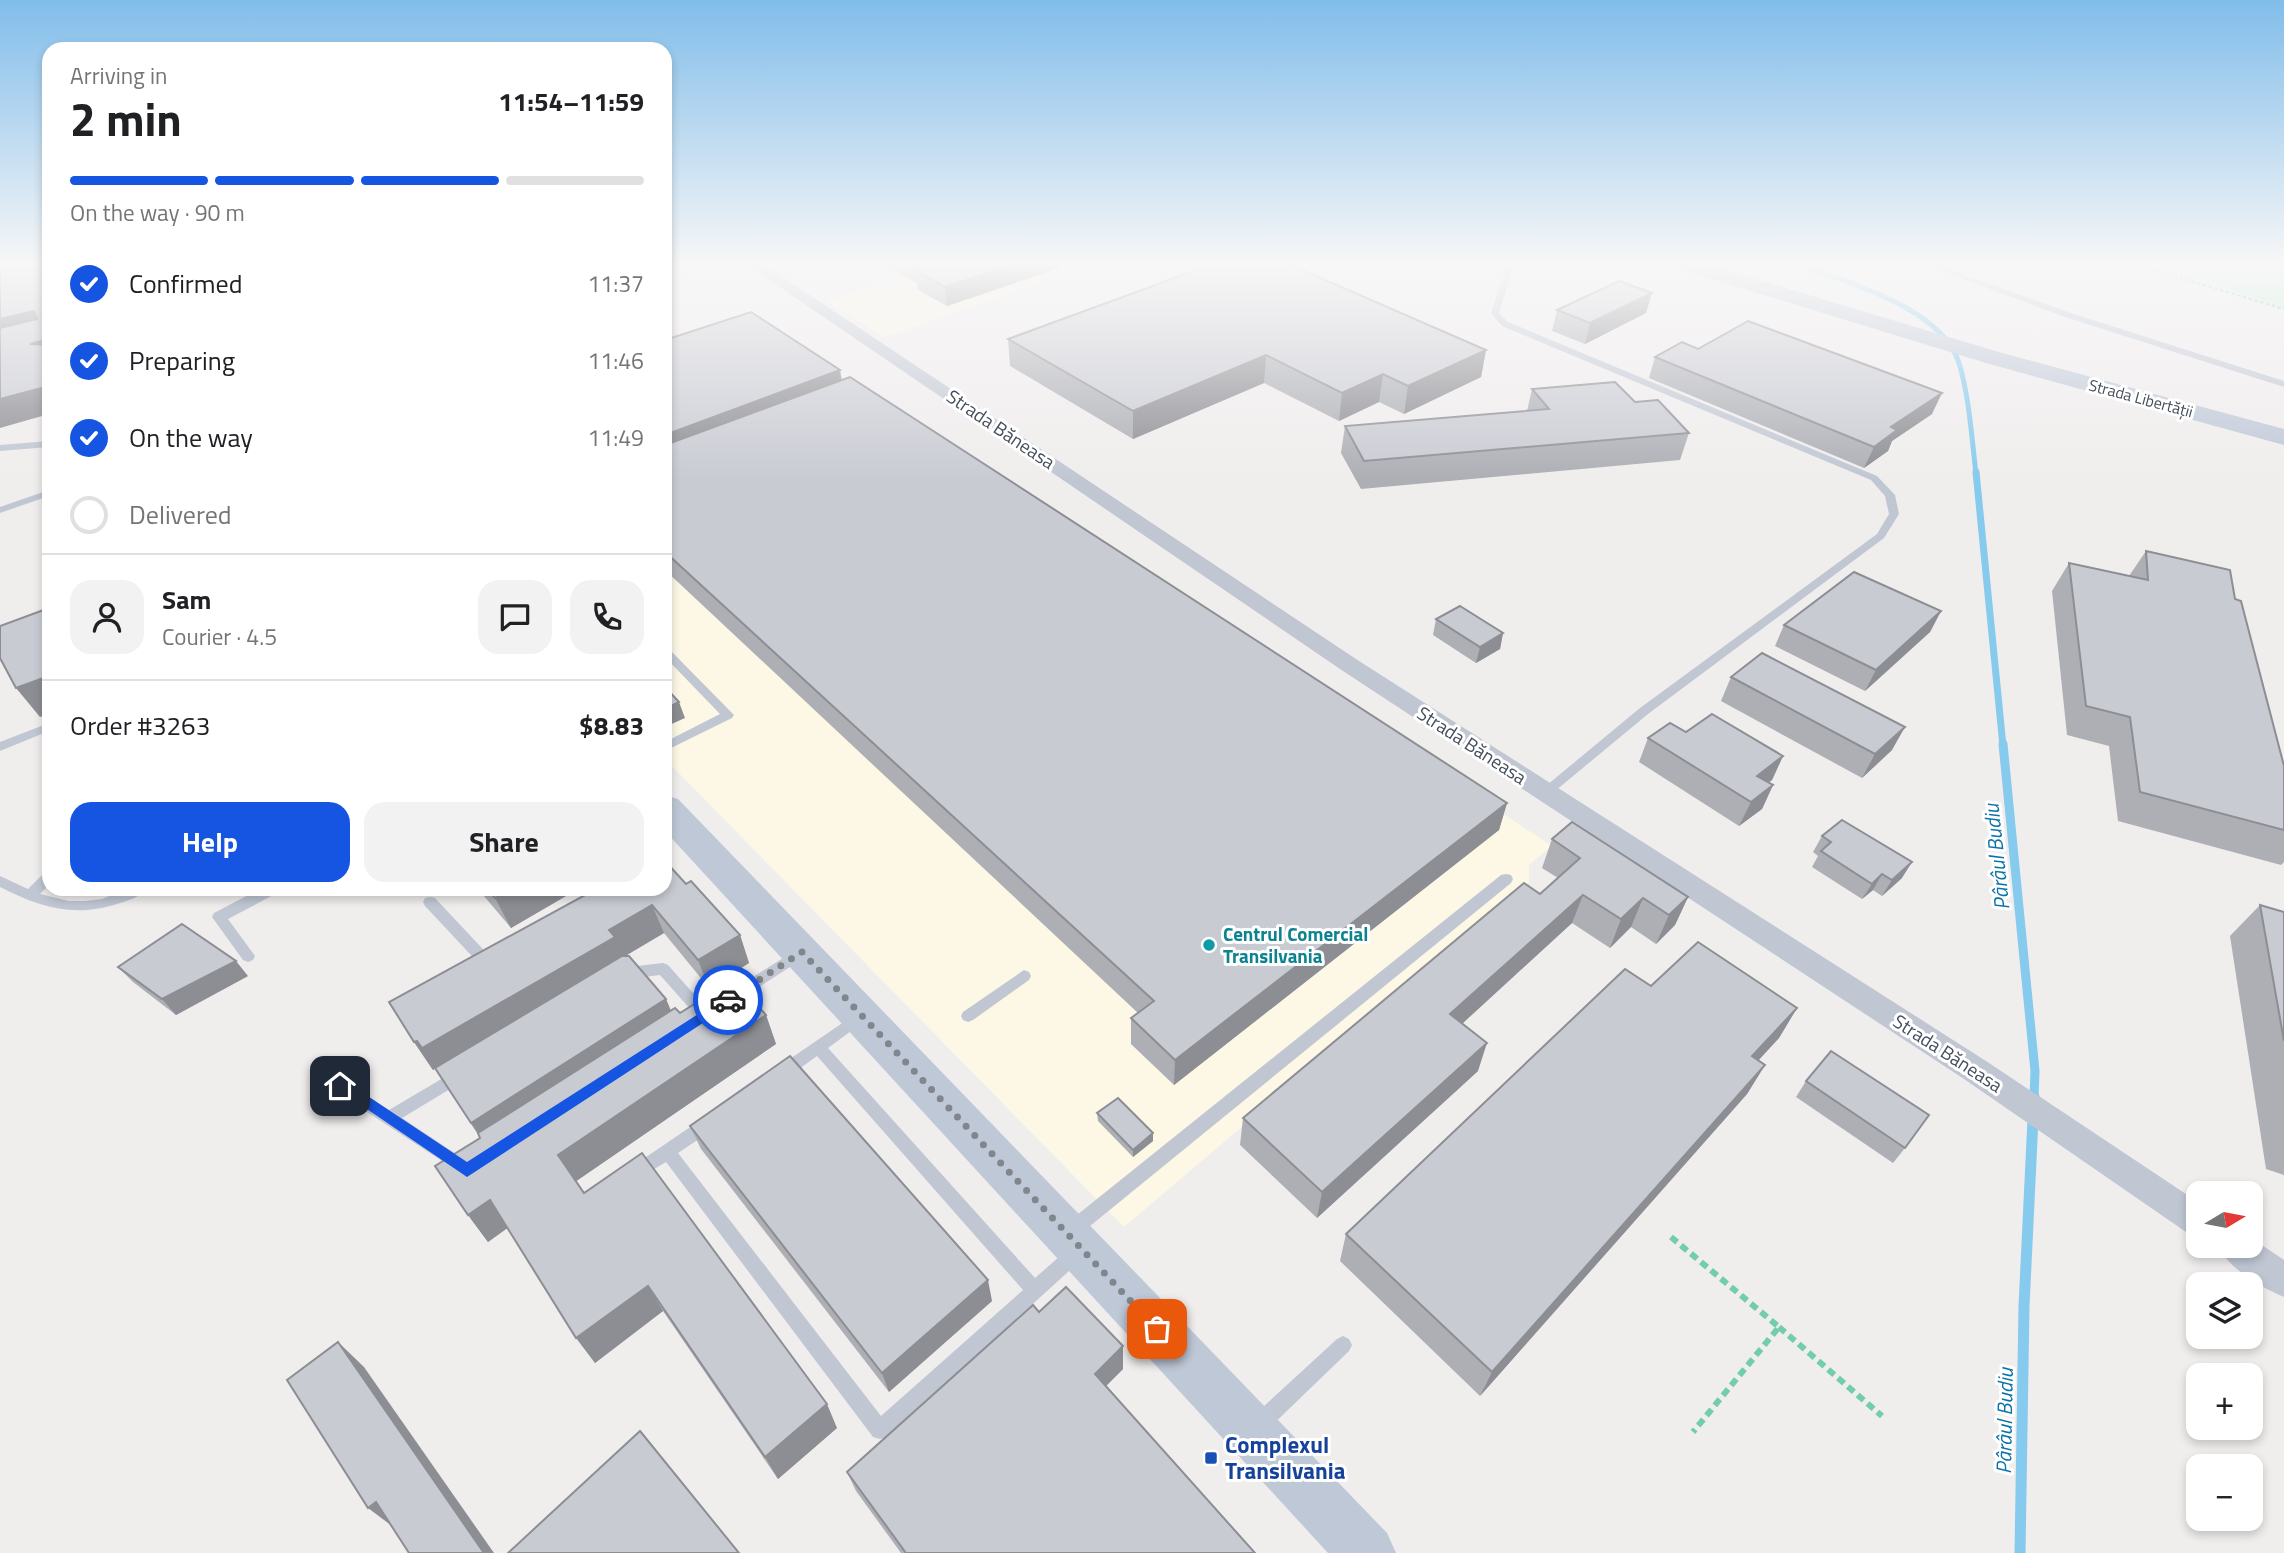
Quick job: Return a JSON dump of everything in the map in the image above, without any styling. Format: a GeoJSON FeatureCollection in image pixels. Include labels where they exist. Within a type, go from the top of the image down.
{"type":"FeatureCollection","features":[{"type":"Feature","properties":{"kind":"main road","name":"Strada Libertății"},"geometry":{"type":"LineString","coordinates":[[1913,334],[2284,437]]}},
{"type":"Feature","properties":{"kind":"main road"},"geometry":{"type":"LineString","coordinates":[[672,823],[863,1015],[1367,1553]]}},
{"type":"Feature","properties":{"kind":"street","name":"Strada Băneasa"},"geometry":{"type":"LineString","coordinates":[[859,334],[1545,793],[1975,1070],[2186,1212]]}},
{"type":"Feature","properties":{"kind":"street"},"geometry":{"type":"LineString","coordinates":[[2252,1258],[2284,1280]]}},
{"type":"Feature","properties":{"kind":"lane"},"geometry":{"type":"LineString","coordinates":[[1530,334],[1874,478],[1890,495],[1894,514],[1881,536],[1644,711],[1545,793]]}},
{"type":"Feature","properties":{"kind":"lane"},"geometry":{"type":"LineString","coordinates":[[2129,334],[2284,384]]}},
{"type":"Feature","properties":{"kind":"lane"},"geometry":{"type":"LineString","coordinates":[[0,448],[42,445]]}},
{"type":"Feature","properties":{"kind":"lane"},"geometry":{"type":"LineString","coordinates":[[0,510],[42,495]]}},
{"type":"Feature","properties":{"kind":"lane"},"geometry":{"type":"LineString","coordinates":[[672,658],[728,715],[672,743]]}},
{"type":"Feature","properties":{"kind":"lane"},"geometry":{"type":"LineString","coordinates":[[0,747],[42,730]]}},
{"type":"Feature","properties":{"kind":"lane"},"geometry":{"type":"LineString","coordinates":[[667,1151],[880,1430],[1035,1291],[1074,1241],[1506,879]]}},
{"type":"Feature","properties":{"kind":"lane"},"geometry":{"type":"LineString","coordinates":[[0,881],[29,896],[72,909],[117,901],[127,896]]}},
{"type":"Feature","properties":{"kind":"lane"},"geometry":{"type":"LineString","coordinates":[[29,896],[42,884]]}},
{"type":"Feature","properties":{"kind":"lane"},"geometry":{"type":"LineString","coordinates":[[248,956],[219,917],[259,896]]}},
{"type":"Feature","properties":{"kind":"lane"},"geometry":{"type":"LineString","coordinates":[[430,902],[488,965],[500,958]]}},
{"type":"Feature","properties":{"kind":"lane"},"geometry":{"type":"LineString","coordinates":[[618,979],[629,972],[663,969],[699,1019],[802,952]]}},
{"type":"Feature","properties":{"kind":"lane"},"geometry":{"type":"LineString","coordinates":[[968,1016],[1024,976]]}},
{"type":"Feature","properties":{"kind":"lane"},"geometry":{"type":"LineString","coordinates":[[764,1084],[863,1015]]}},
{"type":"Feature","properties":{"kind":"lane"},"geometry":{"type":"LineString","coordinates":[[818,1047],[1035,1291]]}},
{"type":"Feature","properties":{"kind":"lane"},"geometry":{"type":"LineString","coordinates":[[389,1118],[469,1069]]}},
{"type":"Feature","properties":{"kind":"lane"},"geometry":{"type":"LineString","coordinates":[[340,1086],[467,1170],[478,1163]]}},
{"type":"Feature","properties":{"kind":"lane"},"geometry":{"type":"LineString","coordinates":[[621,1183],[721,1114]]}},
{"type":"Feature","properties":{"kind":"lane"},"geometry":{"type":"LineString","coordinates":[[1252,1431],[1343,1345]]}},
{"type":"Feature","properties":{"kind":"path"},"geometry":{"type":"LineString","coordinates":[[1671,1237],[1882,1416]]}},
{"type":"Feature","properties":{"kind":"path"},"geometry":{"type":"LineString","coordinates":[[1693,1433],[1779,1327]]}},
{"type":"Feature","properties":{"kind":"shaded area"},"geometry":{"type":"Polygon","coordinates":[[[858,391],[1552,846],[1529,865],[1529,883],[1124,1227],[672,766],[672,461],[858,391]]]}},
{"type":"Feature","properties":{"kind":"building"},"geometry":{"type":"Polygon","coordinates":[[[0,334],[42,334],[42,341],[30,344],[42,345],[42,388],[0,399],[0,334]]]}},
{"type":"Feature","properties":{"kind":"building"},"geometry":{"type":"Polygon","coordinates":[[[682,334],[785,334],[840,370],[672,432],[672,338],[682,334]]]}},
{"type":"Feature","properties":{"kind":"building"},"geometry":{"type":"Polygon","coordinates":[[[1020,334],[1450,334],[1486,350],[1408,386],[1383,374],[1342,393],[1266,355],[1133,411],[1008,339],[1020,334]]]}},
{"type":"Feature","properties":{"kind":"building"},"geometry":{"type":"Polygon","coordinates":[[[1724,334],[1784,334],[1942,393],[1891,427],[1897,430],[1874,447],[1655,357],[1682,342],[1698,349],[1724,334]]]}},
{"type":"Feature","properties":{"kind":"building"},"geometry":{"type":"Polygon","coordinates":[[[850,377],[1507,803],[1175,1060],[1131,1018],[1154,1001],[672,558],[672,442],[850,377]]]}},
{"type":"Feature","properties":{"kind":"building"},"geometry":{"type":"Polygon","coordinates":[[[1615,382],[1635,402],[1658,400],[1689,433],[1364,461],[1345,426],[1549,409],[1532,389],[1615,382]]]}},
{"type":"Feature","properties":{"kind":"building"},"geometry":{"type":"Polygon","coordinates":[[[2146,551],[2230,570],[2235,599],[2241,601],[2284,766],[2284,830],[2140,792],[2130,717],[2086,706],[2069,563],[2148,580],[2146,551]]]}},
{"type":"Feature","properties":{"kind":"building"},"geometry":{"type":"Polygon","coordinates":[[[1854,572],[1941,611],[1876,670],[1784,625],[1854,572]]]}},
{"type":"Feature","properties":{"kind":"building"},"geometry":{"type":"Polygon","coordinates":[[[1460,606],[1503,633],[1480,647],[1436,619],[1460,606]]]}},
{"type":"Feature","properties":{"kind":"building"},"geometry":{"type":"Polygon","coordinates":[[[42,611],[42,679],[16,688],[0,658],[0,626],[42,611]]]}},
{"type":"Feature","properties":{"kind":"building"},"geometry":{"type":"Polygon","coordinates":[[[1762,653],[1905,727],[1875,754],[1731,677],[1762,653]]]}},
{"type":"Feature","properties":{"kind":"building"},"geometry":{"type":"Polygon","coordinates":[[[672,694],[679,702],[672,706],[672,694]]]}},
{"type":"Feature","properties":{"kind":"building"},"geometry":{"type":"Polygon","coordinates":[[[1712,714],[1783,756],[1757,776],[1773,785],[1751,802],[1648,738],[1670,723],[1686,732],[1712,714]]]}},
{"type":"Feature","properties":{"kind":"building"},"geometry":{"type":"Polygon","coordinates":[[[1842,820],[1912,862],[1892,880],[1882,874],[1872,884],[1821,851],[1831,842],[1822,836],[1842,820]]]}},
{"type":"Feature","properties":{"kind":"building"},"geometry":{"type":"Polygon","coordinates":[[[1572,822],[1688,897],[1669,915],[1643,898],[1621,919],[1583,895],[1450,1014],[1487,1043],[1322,1192],[1243,1118],[1524,883],[1540,894],[1580,858],[1552,839],[1572,822]]]}},
{"type":"Feature","properties":{"kind":"building"},"geometry":{"type":"Polygon","coordinates":[[[672,869],[686,884],[691,881],[740,935],[698,960],[652,905],[609,930],[615,937],[422,1048],[417,1041],[414,1042],[389,1002],[583,896],[672,896],[672,869]]]}},
{"type":"Feature","properties":{"kind":"building"},"geometry":{"type":"Polygon","coordinates":[[[2260,905],[2284,912],[2284,1041],[2260,905]]]}},
{"type":"Feature","properties":{"kind":"building"},"geometry":{"type":"Polygon","coordinates":[[[182,924],[236,961],[162,999],[118,967],[182,924]]]}},
{"type":"Feature","properties":{"kind":"building"},"geometry":{"type":"Polygon","coordinates":[[[1698,942],[1797,1008],[1752,1056],[1765,1065],[1492,1372],[1346,1234],[1625,969],[1651,986],[1698,942]]]}},
{"type":"Feature","properties":{"kind":"building"},"geometry":{"type":"Polygon","coordinates":[[[622,956],[629,956],[666,999],[471,1123],[435,1068],[622,956]]]}},
{"type":"Feature","properties":{"kind":"building"},"geometry":{"type":"Polygon","coordinates":[[[734,979],[766,1015],[558,1155],[584,1193],[642,1153],[827,1404],[765,1457],[648,1286],[576,1338],[490,1200],[468,1215],[435,1166],[480,1138],[478,1133],[675,1008],[680,1013],[734,979]]]}},
{"type":"Feature","properties":{"kind":"building"},"geometry":{"type":"Polygon","coordinates":[[[1831,1051],[1929,1115],[1905,1148],[1806,1081],[1831,1051]]]}},
{"type":"Feature","properties":{"kind":"building"},"geometry":{"type":"Polygon","coordinates":[[[790,1056],[988,1280],[882,1373],[690,1126],[790,1056]]]}},
{"type":"Feature","properties":{"kind":"building"},"geometry":{"type":"Polygon","coordinates":[[[1118,1098],[1153,1133],[1133,1150],[1097,1113],[1118,1098]]]}},
{"type":"Feature","properties":{"kind":"building"},"geometry":{"type":"Polygon","coordinates":[[[1066,1287],[1123,1346],[1095,1374],[1255,1553],[906,1553],[847,1472],[1033,1305],[1039,1312],[1066,1287]]]}},
{"type":"Feature","properties":{"kind":"building"},"geometry":{"type":"Polygon","coordinates":[[[338,1342],[484,1553],[409,1553],[376,1502],[368,1508],[287,1380],[338,1342]]]}},
{"type":"Feature","properties":{"kind":"building"},"geometry":{"type":"Polygon","coordinates":[[[640,1431],[739,1553],[508,1553],[640,1431]]]}},
{"type":"Feature","properties":{"kind":"waterway","name":"Pârâul Budiu"},"geometry":{"type":"LineString","coordinates":[[1940,334],[1949,343],[1959,363],[1970,418],[1976,474]]}},
{"type":"Feature","properties":{"kind":"waterway","name":"Pârâul Budiu"},"geometry":{"type":"LineString","coordinates":[[1976,472],[2003,746]]}},
{"type":"Feature","properties":{"kind":"waterway","name":"Pârâul Budiu"},"geometry":{"type":"LineString","coordinates":[[2003,744],[2035,1071],[2034,1098]]}},
{"type":"Feature","properties":{"kind":"waterway","name":"Pârâul Budiu"},"geometry":{"type":"LineString","coordinates":[[2020,1553],[2024,1306],[2033,1119]]}},
{"type":"Feature","properties":{"kind":"way so far"},"geometry":{"type":"LineString","coordinates":[[728,1000],[802,952],[1157,1329]]}},
{"type":"Feature","properties":{"kind":"place","name":"Centrul Comercial Transilvania"},"geometry":{"type":"Point","coordinates":[1209,945]}},
{"type":"Feature","properties":{"kind":"place","name":"Complexul Transilvania"},"geometry":{"type":"Point","coordinates":[1211,1458]}},
{"type":"Feature","properties":{"kind":"route"},"geometry":{"type":"LineString","coordinates":[[340,1086],[467,1170],[728,1000]]}}]}
